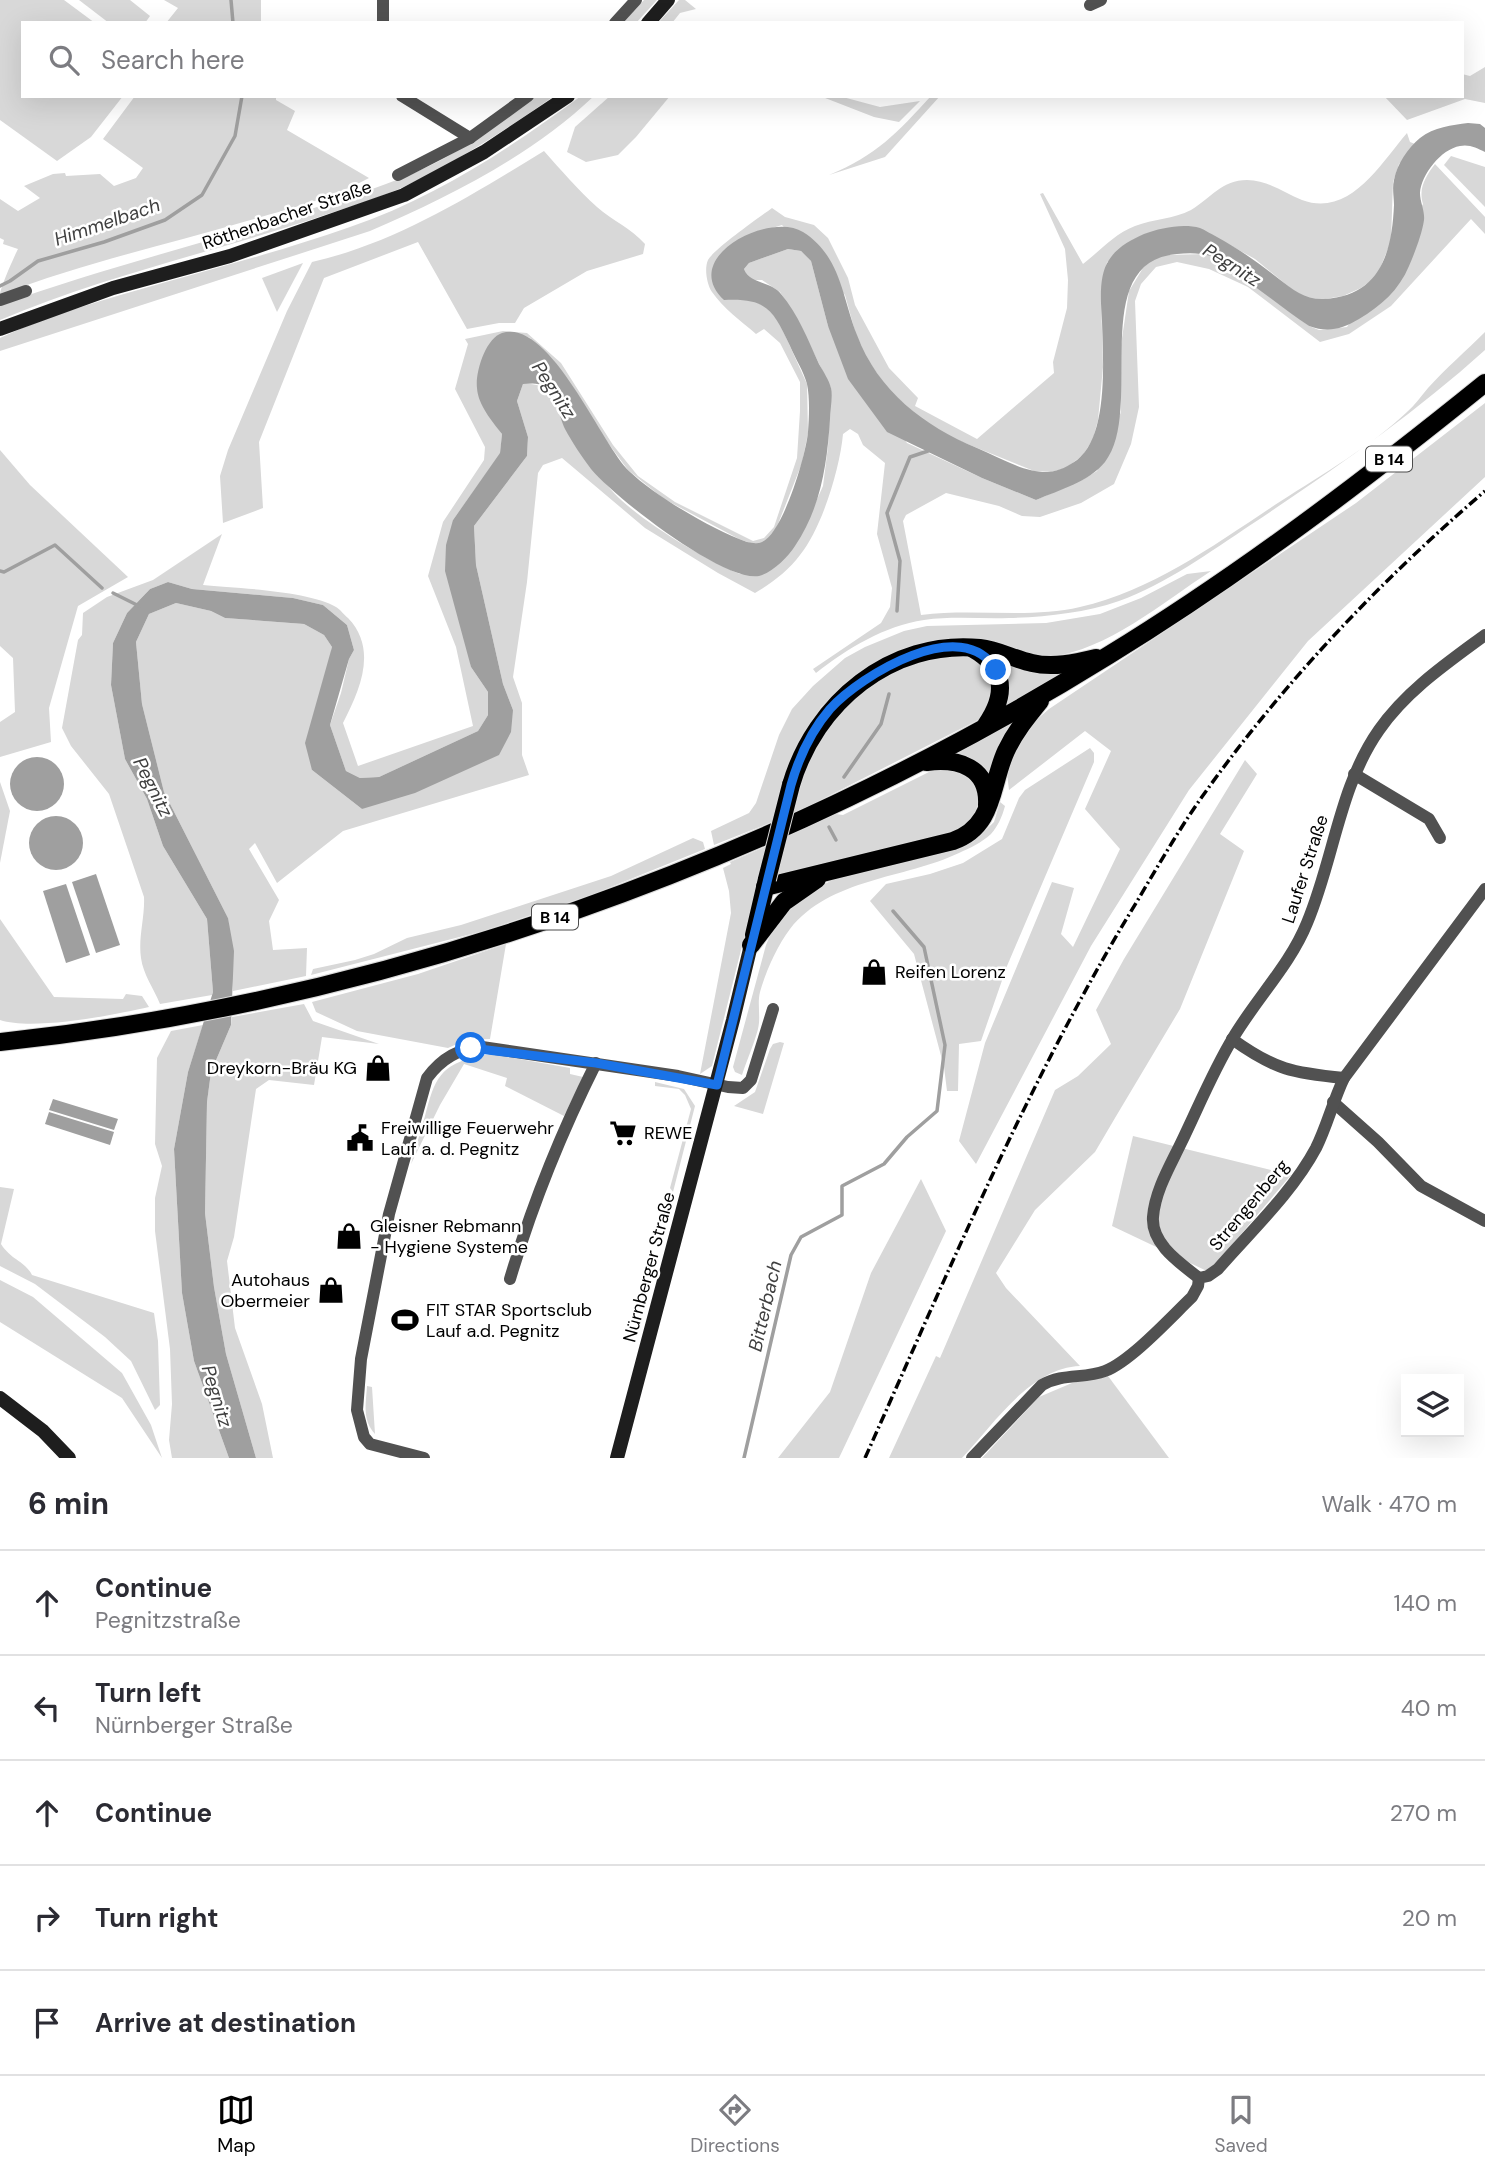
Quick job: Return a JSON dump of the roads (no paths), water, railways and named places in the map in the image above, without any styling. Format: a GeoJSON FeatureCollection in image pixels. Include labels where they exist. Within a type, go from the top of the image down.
{"type":"FeatureCollection","features":[{"type":"Feature","properties":{"kind":"main road"},"geometry":{"type":"LineString","coordinates":[[650,21],[668,0]]}},
{"type":"Feature","properties":{"kind":"main road","name":"Röthenbacher Straße"},"geometry":{"type":"LineString","coordinates":[[0,329],[113,288],[230,256],[404,195],[484,152],[565,98]]}},
{"type":"Feature","properties":{"kind":"main road","name":"B 14"},"geometry":{"type":"LineString","coordinates":[[0,1042],[124,1026],[251,1001],[411,961],[555,917],[696,865],[810,815],[983,729],[1181,609],[1369,475],[1485,383]]}},
{"type":"Feature","properties":{"kind":"main road"},"geometry":{"type":"LineString","coordinates":[[970,648],[992,663],[1000,687],[995,711],[983,729]]}},
{"type":"Feature","properties":{"kind":"main road"},"geometry":{"type":"LineString","coordinates":[[751,945],[800,758],[813,732],[830,709],[862,681],[887,666],[941,649],[993,650],[1035,664],[1048,665],[1075,663],[1109,655]]}},
{"type":"Feature","properties":{"kind":"main road"},"geometry":{"type":"LineString","coordinates":[[766,883],[839,869],[962,838],[976,828],[987,809],[999,767],[1010,742],[1048,692]]}},
{"type":"Feature","properties":{"kind":"main road"},"geometry":{"type":"LineString","coordinates":[[913,766],[951,760],[969,767],[982,781],[988,799],[987,809]]}},
{"type":"Feature","properties":{"kind":"main road"},"geometry":{"type":"LineString","coordinates":[[751,945],[784,902],[806,886],[839,869]]}},
{"type":"Feature","properties":{"kind":"main road","name":"Nürnberger Straße"},"geometry":{"type":"LineString","coordinates":[[617,1458],[717,1085],[751,945]]}},
{"type":"Feature","properties":{"kind":"main road"},"geometry":{"type":"LineString","coordinates":[[0,1032],[22,1040]]}},
{"type":"Feature","properties":{"kind":"main road"},"geometry":{"type":"LineString","coordinates":[[0,1398],[43,1431],[69,1458]]}},
{"type":"Feature","properties":{"kind":"street"},"geometry":{"type":"LineString","coordinates":[[383,0],[383,21]]}},
{"type":"Feature","properties":{"kind":"street"},"geometry":{"type":"LineString","coordinates":[[617,21],[635,0]]}},
{"type":"Feature","properties":{"kind":"street"},"geometry":{"type":"LineString","coordinates":[[405,98],[470,138]]}},
{"type":"Feature","properties":{"kind":"street"},"geometry":{"type":"LineString","coordinates":[[398,175],[470,138],[525,98]]}},
{"type":"Feature","properties":{"kind":"street"},"geometry":{"type":"LineString","coordinates":[[0,300],[26,291]]}},
{"type":"Feature","properties":{"kind":"street","name":"Laufer Straße"},"geometry":{"type":"LineString","coordinates":[[1199,1278],[1162,1245],[1157,1237],[1153,1217],[1164,1178],[1232,1039],[1295,948],[1308,921],[1354,774],[1377,733],[1395,708],[1418,687],[1485,635]]}},
{"type":"Feature","properties":{"kind":"street"},"geometry":{"type":"LineString","coordinates":[[1354,774],[1429,819],[1440,838]]}},
{"type":"Feature","properties":{"kind":"street","name":"Strengenberg"},"geometry":{"type":"LineString","coordinates":[[972,1458],[1042,1385],[1055,1377],[1101,1373],[1122,1362],[1192,1297],[1199,1278],[1218,1269],[1299,1177],[1317,1146],[1344,1078],[1485,888]]}},
{"type":"Feature","properties":{"kind":"street"},"geometry":{"type":"LineString","coordinates":[[424,1458],[370,1444],[363,1437],[357,1410],[361,1359],[389,1214],[428,1079],[435,1067],[452,1054],[471,1048],[596,1063],[743,1088],[751,1080],[773,1009]]}},
{"type":"Feature","properties":{"kind":"street"},"geometry":{"type":"LineString","coordinates":[[1232,1039],[1258,1058],[1283,1070],[1344,1078]]}},
{"type":"Feature","properties":{"kind":"street"},"geometry":{"type":"LineString","coordinates":[[510,1279],[526,1224],[575,1106],[596,1063]]}},
{"type":"Feature","properties":{"kind":"street"},"geometry":{"type":"LineString","coordinates":[[1333,1101],[1421,1186],[1485,1221]]}},
{"type":"Feature","properties":{"kind":"water","name":"Pegnitz"},"geometry":{"type":"Polygon","coordinates":[[[1468,123],[1480,124],[1485,128],[1485,152],[1470,146],[1460,146],[1446,152],[1433,164],[1421,186],[1423,225],[1405,275],[1382,303],[1347,325],[1335,329],[1309,326],[1227,264],[1207,255],[1177,254],[1149,263],[1133,283],[1125,310],[1121,409],[1116,438],[1105,462],[1082,480],[1036,500],[982,478],[887,432],[848,379],[828,326],[811,261],[801,251],[788,249],[749,263],[744,269],[750,277],[777,290],[793,310],[832,392],[827,453],[817,501],[792,550],[769,572],[759,576],[742,574],[721,566],[645,517],[591,469],[565,429],[548,391],[539,384],[523,384],[517,401],[528,437],[527,456],[474,526],[476,565],[503,684],[513,710],[511,732],[499,755],[415,793],[362,809],[312,770],[305,743],[332,647],[324,635],[304,624],[225,618],[211,611],[176,603],[149,614],[136,642],[142,704],[164,792],[228,918],[234,951],[231,1025],[211,1072],[207,1102],[205,1213],[226,1354],[256,1458],[229,1458],[194,1361],[182,1293],[174,1149],[188,1072],[213,992],[207,919],[163,846],[147,799],[125,759],[111,685],[113,643],[127,613],[150,589],[168,582],[192,589],[293,598],[323,605],[347,625],[354,650],[330,725],[346,771],[360,778],[379,777],[478,731],[488,715],[488,692],[471,667],[445,571],[446,545],[453,520],[500,453],[502,434],[483,407],[477,388],[483,356],[496,336],[502,333],[520,334],[538,344],[573,386],[617,457],[640,481],[718,529],[747,542],[760,543],[770,536],[778,524],[798,475],[808,432],[809,395],[804,375],[773,315],[766,308],[750,301],[724,300],[713,284],[712,268],[720,254],[734,242],[751,233],[770,228],[788,227],[803,232],[816,242],[833,265],[866,355],[890,390],[921,417],[957,439],[1021,467],[1039,472],[1052,471],[1077,460],[1087,449],[1095,433],[1103,375],[1102,282],[1109,260],[1120,248],[1139,236],[1157,230],[1179,226],[1200,228],[1241,251],[1300,293],[1317,299],[1343,296],[1370,281],[1386,255],[1393,223],[1394,180],[1407,151],[1431,131],[1468,123]]]}},
{"type":"Feature","properties":{"kind":"water"},"geometry":{"type":"Polygon","coordinates":[[[37,757],[56,765],[64,784],[56,803],[37,811],[18,803],[10,784],[18,765],[37,757]]]}},
{"type":"Feature","properties":{"kind":"water"},"geometry":{"type":"Polygon","coordinates":[[[56,816],[75,824],[83,843],[75,862],[56,870],[37,862],[29,843],[37,824],[56,816]]]}},
{"type":"Feature","properties":{"kind":"water"},"geometry":{"type":"Polygon","coordinates":[[[96,874],[120,945],[96,953],[72,882],[96,874]]]}},
{"type":"Feature","properties":{"kind":"water"},"geometry":{"type":"Polygon","coordinates":[[[66,884],[90,955],[66,963],[43,891],[66,884]]]}},
{"type":"Feature","properties":{"kind":"water"},"geometry":{"type":"Polygon","coordinates":[[[53,1099],[118,1119],[114,1130],[49,1110],[53,1099]]]}},
{"type":"Feature","properties":{"kind":"water"},"geometry":{"type":"Polygon","coordinates":[[[49,1112],[114,1132],[110,1145],[45,1124],[49,1112]]]}},
{"type":"Feature","properties":{"kind":"waterway","name":"Himmelbach"},"geometry":{"type":"LineString","coordinates":[[231,0],[233,21]]}},
{"type":"Feature","properties":{"kind":"waterway","name":"Himmelbach"},"geometry":{"type":"LineString","coordinates":[[0,286],[38,261],[104,242],[165,220],[202,195],[235,136],[242,98]]}},
{"type":"Feature","properties":{"kind":"waterway","name":"Bitterbach"},"geometry":{"type":"LineString","coordinates":[[897,611],[900,561],[887,513],[910,457],[928,451]]}},
{"type":"Feature","properties":{"kind":"waterway","name":"Himmelbach"},"geometry":{"type":"LineString","coordinates":[[0,571],[4,572],[55,545],[102,588]]}},
{"type":"Feature","properties":{"kind":"waterway","name":"Himmelbach"},"geometry":{"type":"LineString","coordinates":[[113,593],[139,606]]}},
{"type":"Feature","properties":{"kind":"waterway","name":"Bitterbach"},"geometry":{"type":"LineString","coordinates":[[844,777],[881,724],[889,694]]}},
{"type":"Feature","properties":{"kind":"waterway","name":"Bitterbach"},"geometry":{"type":"LineString","coordinates":[[829,827],[836,840]]}},
{"type":"Feature","properties":{"kind":"waterway","name":"Bitterbach"},"geometry":{"type":"LineString","coordinates":[[744,1458],[791,1255],[801,1237],[842,1215],[842,1186],[884,1164],[907,1137],[937,1111],[945,1045],[924,947],[893,911]]}},
{"type":"Feature","properties":{"kind":"railway"},"geometry":{"type":"LineString","coordinates":[[865,1458],[959,1246],[1025,1106],[1097,970],[1186,821],[1267,712],[1335,634],[1408,561],[1485,491]]}},
{"type":"Feature","properties":{"kind":"place","name":"Reifen Lorenz"},"geometry":{"type":"Point","coordinates":[874,972]}},
{"type":"Feature","properties":{"kind":"place","name":"Dreykorn-Bräu KG"},"geometry":{"type":"Point","coordinates":[378,1068]}},
{"type":"Feature","properties":{"kind":"place","name":"REWE"},"geometry":{"type":"Point","coordinates":[623,1133]}},
{"type":"Feature","properties":{"kind":"place","name":"Freiwillige Feuerwehr Lauf a. d. Pegnitz"},"geometry":{"type":"Point","coordinates":[360,1138]}},
{"type":"Feature","properties":{"kind":"place","name":"Gleisner Rebmann - Hygiene Systeme"},"geometry":{"type":"Point","coordinates":[349,1236]}},
{"type":"Feature","properties":{"kind":"place","name":"Autohaus Obermeier"},"geometry":{"type":"Point","coordinates":[331,1290]}},
{"type":"Feature","properties":{"kind":"place","name":"FIT STAR Sportsclub Lauf a.d. Pegnitz"},"geometry":{"type":"Point","coordinates":[405,1320]}}]}
